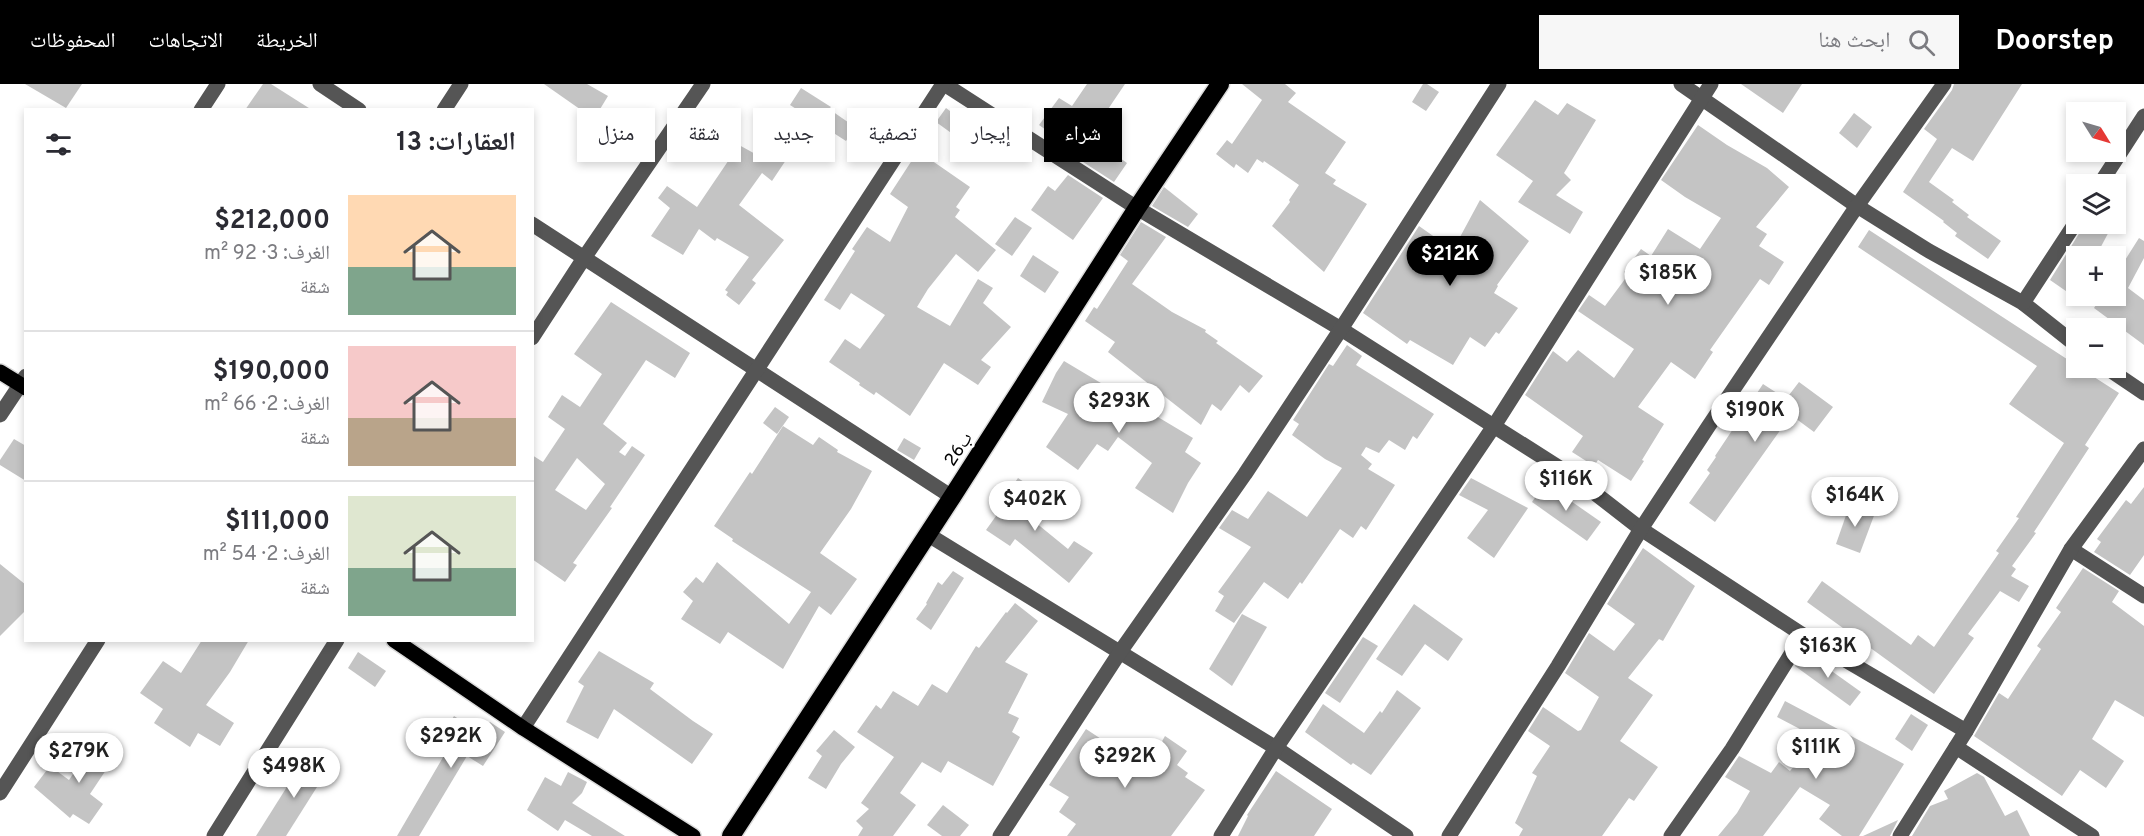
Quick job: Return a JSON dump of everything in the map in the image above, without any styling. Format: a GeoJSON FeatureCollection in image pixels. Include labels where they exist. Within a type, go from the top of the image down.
{"type":"FeatureCollection","features":[{"type":"Feature","properties":{"kind":"highway","name":"26ب"},"geometry":{"type":"LineString","coordinates":[[731,836],[1137,208],[1220,84]]}},
{"type":"Feature","properties":{"kind":"main road"},"geometry":{"type":"LineString","coordinates":[[0,372],[24,383]]}},
{"type":"Feature","properties":{"kind":"main road"},"geometry":{"type":"LineString","coordinates":[[397,642],[523,728],[693,836]]}},
{"type":"Feature","properties":{"kind":"street"},"geometry":{"type":"LineString","coordinates":[[202,108],[218,84]]}},
{"type":"Feature","properties":{"kind":"street"},"geometry":{"type":"LineString","coordinates":[[320,84],[356,108]]}},
{"type":"Feature","properties":{"kind":"street"},"geometry":{"type":"LineString","coordinates":[[445,108],[461,84]]}},
{"type":"Feature","properties":{"kind":"street"},"geometry":{"type":"LineString","coordinates":[[534,335],[703,84]]}},
{"type":"Feature","properties":{"kind":"street"},"geometry":{"type":"LineString","coordinates":[[523,728],[944,84],[1137,208],[1341,329],[1574,477],[1641,529],[1803,635],[1966,731]]}},
{"type":"Feature","properties":{"kind":"street"},"geometry":{"type":"LineString","coordinates":[[1000,836],[1120,652],[1245,474],[1499,84]]}},
{"type":"Feature","properties":{"kind":"street"},"geometry":{"type":"LineString","coordinates":[[1681,84],[1857,206],[1929,251],[2023,303],[2066,337]]}},
{"type":"Feature","properties":{"kind":"street"},"geometry":{"type":"LineString","coordinates":[[1221,836],[1276,748],[1494,426],[1711,84]]}},
{"type":"Feature","properties":{"kind":"street"},"geometry":{"type":"LineString","coordinates":[[1449,836],[1558,666],[1641,529],[1857,206],[1944,84]]}},
{"type":"Feature","properties":{"kind":"street"},"geometry":{"type":"LineString","coordinates":[[2106,174],[2144,116]]}},
{"type":"Feature","properties":{"kind":"street"},"geometry":{"type":"LineString","coordinates":[[534,225],[952,497]]}},
{"type":"Feature","properties":{"kind":"street"},"geometry":{"type":"LineString","coordinates":[[2023,303],[2068,234]]}},
{"type":"Feature","properties":{"kind":"street"},"geometry":{"type":"LineString","coordinates":[[2122,378],[2144,393]]}},
{"type":"Feature","properties":{"kind":"street"},"geometry":{"type":"LineString","coordinates":[[0,415],[24,383]]}},
{"type":"Feature","properties":{"kind":"street"},"geometry":{"type":"LineString","coordinates":[[1900,836],[1966,731],[2071,549],[2144,449]]}},
{"type":"Feature","properties":{"kind":"street"},"geometry":{"type":"LineString","coordinates":[[927,534],[1276,748],[1406,836]]}},
{"type":"Feature","properties":{"kind":"street"},"geometry":{"type":"LineString","coordinates":[[2071,549],[2144,596]]}},
{"type":"Feature","properties":{"kind":"street"},"geometry":{"type":"LineString","coordinates":[[1671,836],[1732,749],[1803,635]]}},
{"type":"Feature","properties":{"kind":"street"},"geometry":{"type":"LineString","coordinates":[[0,794],[98,642]]}},
{"type":"Feature","properties":{"kind":"street"},"geometry":{"type":"LineString","coordinates":[[214,836],[337,642]]}},
{"type":"Feature","properties":{"kind":"street"},"geometry":{"type":"LineString","coordinates":[[1956,747],[2092,836]]}},
{"type":"Feature","properties":{"kind":"building"},"geometry":{"type":"Polygon","coordinates":[[[25,84],[82,84],[66,108],[25,84]]]}},
{"type":"Feature","properties":{"kind":"building"},"geometry":{"type":"Polygon","coordinates":[[[263,84],[271,84],[309,108],[246,108],[263,84]]]}},
{"type":"Feature","properties":{"kind":"building"},"geometry":{"type":"Polygon","coordinates":[[[544,84],[587,84],[608,96],[601,108],[578,108],[544,84]]]}},
{"type":"Feature","properties":{"kind":"building"},"geometry":{"type":"Polygon","coordinates":[[[1087,84],[1125,84],[1109,108],[1052,108],[1059,98],[1072,106],[1087,84]]]}},
{"type":"Feature","properties":{"kind":"building"},"geometry":{"type":"Polygon","coordinates":[[[1242,84],[1285,84],[1296,93],[1288,102],[1346,142],[1325,173],[1336,180],[1333,184],[1367,204],[1324,272],[1272,226],[1290,202],[1289,200],[1299,185],[1264,161],[1263,163],[1257,159],[1248,173],[1236,164],[1234,168],[1216,154],[1227,140],[1232,144],[1262,100],[1242,84]]]}},
{"type":"Feature","properties":{"kind":"building"},"geometry":{"type":"Polygon","coordinates":[[[1423,84],[1439,92],[1426,111],[1412,102],[1423,84]]]}},
{"type":"Feature","properties":{"kind":"building"},"geometry":{"type":"Polygon","coordinates":[[[1741,84],[1802,84],[1783,113],[1741,84]]]}},
{"type":"Feature","properties":{"kind":"building"},"geometry":{"type":"Polygon","coordinates":[[[1954,84],[2022,84],[1973,161],[1952,148],[1929,182],[1954,200],[1952,202],[1969,215],[1967,217],[2001,241],[1988,259],[1955,236],[1957,233],[1944,221],[1903,192],[1937,139],[1924,129],[1954,84]]]}},
{"type":"Feature","properties":{"kind":"building"},"geometry":{"type":"Polygon","coordinates":[[[801,88],[831,107],[795,108],[790,105],[801,88]]]}},
{"type":"Feature","properties":{"kind":"building"},"geometry":{"type":"Polygon","coordinates":[[[1535,100],[1558,115],[1567,103],[1596,120],[1564,173],[1571,180],[1556,195],[1583,212],[1570,234],[1518,202],[1533,181],[1496,155],[1535,100]]]}},
{"type":"Feature","properties":{"kind":"building"},"geometry":{"type":"Polygon","coordinates":[[[946,108],[950,111],[950,132],[938,123],[938,119],[946,108]]]}},
{"type":"Feature","properties":{"kind":"building"},"geometry":{"type":"Polygon","coordinates":[[[835,113],[847,121],[846,141],[835,134],[835,113]]]}},
{"type":"Feature","properties":{"kind":"building"},"geometry":{"type":"Polygon","coordinates":[[[1854,113],[1872,127],[1857,148],[1839,133],[1854,113]]]}},
{"type":"Feature","properties":{"kind":"building"},"geometry":{"type":"Polygon","coordinates":[[[1044,118],[1044,129],[1039,125],[1044,118]]]}},
{"type":"Feature","properties":{"kind":"building"},"geometry":{"type":"Polygon","coordinates":[[[1698,125],[1767,168],[1789,187],[1756,227],[1767,234],[1759,246],[1784,262],[1769,285],[1760,279],[1710,350],[1713,352],[1695,379],[1671,362],[1638,407],[1664,424],[1631,481],[1598,460],[1594,466],[1572,452],[1583,436],[1525,395],[1553,351],[1567,362],[1578,350],[1614,378],[1634,349],[1578,311],[1589,295],[1605,306],[1628,275],[1624,272],[1641,249],[1651,256],[1668,229],[1700,249],[1721,218],[1661,180],[1698,125]]]}},
{"type":"Feature","properties":{"kind":"building"},"geometry":{"type":"Polygon","coordinates":[[[741,146],[753,153],[753,162],[785,162],[772,181],[762,173],[739,205],[784,240],[752,280],[756,283],[739,305],[726,295],[728,292],[725,290],[749,257],[717,238],[715,241],[699,229],[683,255],[651,236],[670,208],[658,198],[667,186],[697,207],[727,162],[741,162],[741,146]]]}},
{"type":"Feature","properties":{"kind":"building"},"geometry":{"type":"Polygon","coordinates":[[[1122,159],[1127,163],[1114,182],[1083,162],[1122,162],[1122,159]]]}},
{"type":"Feature","properties":{"kind":"building"},"geometry":{"type":"Polygon","coordinates":[[[911,162],[934,162],[970,187],[956,207],[960,210],[955,217],[996,250],[978,272],[956,254],[928,289],[917,307],[950,326],[978,279],[993,288],[983,303],[1011,327],[981,360],[991,367],[978,385],[944,363],[910,416],[876,392],[874,395],[859,385],[860,383],[829,362],[845,339],[860,349],[885,315],[851,293],[840,310],[824,300],[855,251],[852,249],[867,227],[890,242],[908,207],[890,194],[911,162]]]}},
{"type":"Feature","properties":{"kind":"building"},"geometry":{"type":"Polygon","coordinates":[[[1068,175],[1103,198],[1073,240],[1031,210],[1048,186],[1055,191],[1068,175]]]}},
{"type":"Feature","properties":{"kind":"building"},"geometry":{"type":"Polygon","coordinates":[[[1164,187],[1198,214],[1188,227],[1152,206],[1164,187]]]}},
{"type":"Feature","properties":{"kind":"building"},"geometry":{"type":"Polygon","coordinates":[[[1480,200],[1529,241],[1497,285],[1494,293],[1518,308],[1499,334],[1496,332],[1485,347],[1470,337],[1453,365],[1410,340],[1407,344],[1363,313],[1419,226],[1453,250],[1480,200]]]}},
{"type":"Feature","properties":{"kind":"building"},"geometry":{"type":"Polygon","coordinates":[[[1015,217],[1032,228],[1012,256],[995,244],[1015,217]]]}},
{"type":"Feature","properties":{"kind":"building"},"geometry":{"type":"Polygon","coordinates":[[[1141,222],[1166,237],[1132,284],[1172,312],[1206,330],[1205,332],[1218,341],[1216,343],[1263,376],[1249,393],[1240,385],[1221,411],[1212,404],[1201,425],[1108,352],[1115,342],[1085,321],[1094,307],[1097,309],[1128,261],[1120,255],[1141,222]]]}},
{"type":"Feature","properties":{"kind":"building"},"geometry":{"type":"Polygon","coordinates":[[[1869,230],[2066,358],[2066,378],[2096,378],[2119,393],[2085,445],[2089,448],[2034,532],[2036,533],[2012,566],[2016,569],[2011,576],[2029,586],[2019,602],[2000,591],[1968,634],[1974,638],[1934,694],[1807,602],[1822,581],[1911,645],[1918,635],[1934,647],[1999,553],[1996,551],[2019,518],[2016,517],[2064,443],[2009,404],[2037,366],[1858,247],[1869,230]]]}},
{"type":"Feature","properties":{"kind":"building"},"geometry":{"type":"Polygon","coordinates":[[[2079,234],[2108,234],[2101,246],[2071,246],[2079,234]]]}},
{"type":"Feature","properties":{"kind":"building"},"geometry":{"type":"Polygon","coordinates":[[[2139,238],[2144,241],[2144,258],[2128,288],[2144,300],[2144,345],[2126,332],[2126,318],[2108,318],[2094,308],[2095,306],[2126,306],[2126,259],[2139,238]]]}},
{"type":"Feature","properties":{"kind":"building"},"geometry":{"type":"Polygon","coordinates":[[[2066,254],[2066,291],[2050,280],[2066,254]]]}},
{"type":"Feature","properties":{"kind":"building"},"geometry":{"type":"Polygon","coordinates":[[[1033,255],[1059,272],[1045,293],[1020,276],[1033,255]]]}},
{"type":"Feature","properties":{"kind":"building"},"geometry":{"type":"Polygon","coordinates":[[[611,302],[690,353],[675,378],[646,360],[603,424],[627,443],[619,452],[625,456],[632,446],[645,455],[610,507],[612,508],[573,563],[577,565],[565,582],[534,560],[534,456],[543,462],[565,429],[548,417],[562,395],[580,407],[602,374],[574,354],[611,302]],[[577,458],[555,490],[586,510],[605,484],[577,458]]]}},
{"type":"Feature","properties":{"kind":"building"},"geometry":{"type":"Polygon","coordinates":[[[1347,345],[1362,356],[1356,365],[1434,414],[1417,439],[1413,436],[1405,450],[1389,440],[1379,453],[1366,447],[1361,455],[1372,464],[1368,469],[1395,485],[1366,530],[1361,526],[1353,538],[1340,529],[1302,584],[1300,582],[1288,599],[1264,582],[1234,623],[1215,611],[1224,596],[1218,592],[1251,547],[1219,528],[1232,510],[1248,519],[1268,491],[1307,517],[1342,468],[1325,459],[1292,435],[1299,424],[1293,420],[1329,364],[1333,366],[1347,345]]]}},
{"type":"Feature","properties":{"kind":"building"},"geometry":{"type":"Polygon","coordinates":[[[1064,361],[1193,438],[1185,452],[1201,463],[1173,513],[1135,488],[1152,463],[1118,437],[1108,451],[1097,444],[1078,470],[1046,447],[1068,414],[1042,402],[1064,361]]]}},
{"type":"Feature","properties":{"kind":"building"},"geometry":{"type":"Polygon","coordinates":[[[1799,382],[1833,407],[1814,432],[1791,415],[1715,522],[1689,503],[1710,473],[1707,470],[1715,456],[1763,384],[1786,399],[1799,382]]]}},
{"type":"Feature","properties":{"kind":"building"},"geometry":{"type":"Polygon","coordinates":[[[775,407],[789,417],[777,434],[763,423],[775,407]]]}},
{"type":"Feature","properties":{"kind":"building"},"geometry":{"type":"Polygon","coordinates":[[[783,426],[813,445],[819,437],[838,450],[837,452],[872,471],[851,509],[820,553],[857,579],[831,615],[819,606],[783,669],[728,632],[720,644],[681,619],[693,601],[683,592],[696,577],[703,583],[717,562],[789,624],[811,592],[732,541],[733,539],[714,526],[783,426]]]}},
{"type":"Feature","properties":{"kind":"building"},"geometry":{"type":"Polygon","coordinates":[[[904,438],[921,448],[914,460],[897,450],[904,438]]]}},
{"type":"Feature","properties":{"kind":"building"},"geometry":{"type":"Polygon","coordinates":[[[14,439],[24,445],[24,480],[0,465],[0,460],[14,439]]]}},
{"type":"Feature","properties":{"kind":"building"},"geometry":{"type":"Polygon","coordinates":[[[1018,478],[1045,496],[1030,518],[1068,549],[1074,541],[1093,553],[1069,583],[1015,539],[1010,546],[986,530],[1001,509],[998,507],[1018,478]]]}},
{"type":"Feature","properties":{"kind":"building"},"geometry":{"type":"Polygon","coordinates":[[[1471,478],[1528,508],[1494,558],[1467,538],[1488,510],[1459,495],[1471,478]]]}},
{"type":"Feature","properties":{"kind":"building"},"geometry":{"type":"Polygon","coordinates":[[[1545,483],[1601,522],[1587,541],[1532,502],[1545,483]]]}},
{"type":"Feature","properties":{"kind":"building"},"geometry":{"type":"Polygon","coordinates":[[[2144,487],[2144,555],[2130,575],[2094,552],[2101,542],[2097,539],[2126,500],[2131,504],[2144,487]]]}},
{"type":"Feature","properties":{"kind":"building"},"geometry":{"type":"Polygon","coordinates":[[[1850,504],[1875,513],[1860,553],[1836,544],[1850,504]]]}},
{"type":"Feature","properties":{"kind":"building"},"geometry":{"type":"Polygon","coordinates":[[[1643,548],[1695,586],[1663,641],[1659,639],[1628,678],[1653,695],[1620,741],[1658,767],[1634,801],[1629,798],[1602,836],[1519,836],[1523,829],[1515,823],[1537,776],[1532,773],[1550,746],[1528,731],[1543,707],[1578,731],[1581,730],[1599,697],[1565,673],[1589,633],[1614,651],[1635,624],[1607,604],[1643,548]]]}},
{"type":"Feature","properties":{"kind":"building"},"geometry":{"type":"Polygon","coordinates":[[[0,564],[24,583],[24,612],[0,636],[0,564]]]}},
{"type":"Feature","properties":{"kind":"building"},"geometry":{"type":"Polygon","coordinates":[[[2083,568],[2119,591],[2112,602],[2144,626],[2144,717],[2115,700],[2092,739],[2124,761],[2106,788],[2080,770],[2062,796],[1974,736],[1999,693],[2008,699],[2041,649],[2037,646],[2061,612],[2056,608],[2083,568]]]}},
{"type":"Feature","properties":{"kind":"building"},"geometry":{"type":"Polygon","coordinates":[[[953,571],[964,578],[931,630],[916,619],[938,582],[942,585],[953,571]]]}},
{"type":"Feature","properties":{"kind":"building"},"geometry":{"type":"Polygon","coordinates":[[[1015,603],[1038,621],[1005,662],[1028,674],[1008,713],[1019,718],[1012,732],[1020,737],[993,786],[948,761],[941,773],[922,762],[900,793],[916,805],[893,836],[858,836],[863,828],[856,821],[869,809],[861,803],[894,757],[857,732],[876,705],[881,709],[893,691],[918,706],[932,684],[947,693],[976,646],[979,648],[1015,603]]]}},
{"type":"Feature","properties":{"kind":"building"},"geometry":{"type":"Polygon","coordinates":[[[1414,604],[1463,639],[1448,661],[1425,644],[1402,676],[1376,659],[1414,604]]]}},
{"type":"Feature","properties":{"kind":"building"},"geometry":{"type":"Polygon","coordinates":[[[1242,614],[1267,627],[1232,686],[1209,669],[1242,614]]]}},
{"type":"Feature","properties":{"kind":"building"},"geometry":{"type":"Polygon","coordinates":[[[1363,637],[1378,646],[1340,703],[1325,693],[1363,637]]]}},
{"type":"Feature","properties":{"kind":"building"},"geometry":{"type":"Polygon","coordinates":[[[201,642],[248,642],[206,705],[234,723],[220,746],[198,733],[190,747],[154,723],[163,709],[140,693],[163,661],[181,673],[201,642]]]}},
{"type":"Feature","properties":{"kind":"building"},"geometry":{"type":"Polygon","coordinates":[[[599,651],[654,683],[650,689],[713,734],[692,764],[614,709],[598,739],[566,722],[584,686],[578,682],[599,651]]]}},
{"type":"Feature","properties":{"kind":"building"},"geometry":{"type":"Polygon","coordinates":[[[358,652],[386,671],[375,687],[348,668],[358,652]]]}},
{"type":"Feature","properties":{"kind":"building"},"geometry":{"type":"Polygon","coordinates":[[[1805,652],[1861,692],[1850,706],[1795,666],[1805,652]]]}},
{"type":"Feature","properties":{"kind":"building"},"geometry":{"type":"Polygon","coordinates":[[[1397,690],[1421,708],[1371,775],[1353,763],[1351,765],[1305,732],[1323,704],[1364,733],[1380,711],[1382,713],[1397,690]]]}},
{"type":"Feature","properties":{"kind":"building"},"geometry":{"type":"Polygon","coordinates":[[[1785,701],[1904,764],[1859,836],[1842,836],[1819,819],[1830,805],[1800,787],[1763,836],[1718,836],[1737,813],[1750,791],[1725,777],[1739,756],[1771,773],[1779,762],[1790,771],[1817,738],[1777,717],[1785,701]]]}},
{"type":"Feature","properties":{"kind":"building"},"geometry":{"type":"Polygon","coordinates":[[[1911,714],[1928,725],[1912,751],[1895,739],[1911,714]]]}},
{"type":"Feature","properties":{"kind":"building"},"geometry":{"type":"Polygon","coordinates":[[[454,716],[482,734],[490,722],[505,732],[483,766],[467,756],[419,836],[397,836],[449,747],[439,741],[454,716]]]}},
{"type":"Feature","properties":{"kind":"building"},"geometry":{"type":"Polygon","coordinates":[[[1086,729],[1130,758],[1141,742],[1156,752],[1165,736],[1187,751],[1177,765],[1188,773],[1185,777],[1205,790],[1171,836],[1067,836],[1076,824],[1059,812],[1069,797],[1049,785],[1086,729]]]}},
{"type":"Feature","properties":{"kind":"building"},"geometry":{"type":"Polygon","coordinates":[[[834,730],[855,747],[841,764],[826,789],[808,778],[822,756],[816,751],[834,730]]]}},
{"type":"Feature","properties":{"kind":"building"},"geometry":{"type":"Polygon","coordinates":[[[97,738],[118,752],[90,794],[103,804],[89,824],[73,814],[70,818],[34,787],[50,766],[69,780],[97,738]]]}},
{"type":"Feature","properties":{"kind":"building"},"geometry":{"type":"Polygon","coordinates":[[[307,755],[329,768],[286,836],[256,836],[307,755]]]}},
{"type":"Feature","properties":{"kind":"building"},"geometry":{"type":"Polygon","coordinates":[[[1276,771],[1332,809],[1314,836],[1238,836],[1247,815],[1276,771]]]}},
{"type":"Feature","properties":{"kind":"building"},"geometry":{"type":"Polygon","coordinates":[[[568,772],[587,782],[582,793],[572,803],[625,836],[592,836],[565,820],[558,831],[527,810],[545,777],[561,786],[568,772]]]}},
{"type":"Feature","properties":{"kind":"building"},"geometry":{"type":"Polygon","coordinates":[[[1977,773],[1984,777],[2005,816],[2017,810],[2030,836],[1912,836],[1930,806],[1948,799],[1944,791],[1977,773]]]}},
{"type":"Feature","properties":{"kind":"building"},"geometry":{"type":"Polygon","coordinates":[[[943,805],[969,825],[960,836],[942,836],[927,825],[943,805]]]}},
{"type":"Feature","properties":{"kind":"building"},"geometry":{"type":"Polygon","coordinates":[[[1898,820],[1890,836],[1863,836],[1898,820]]]}}]}
